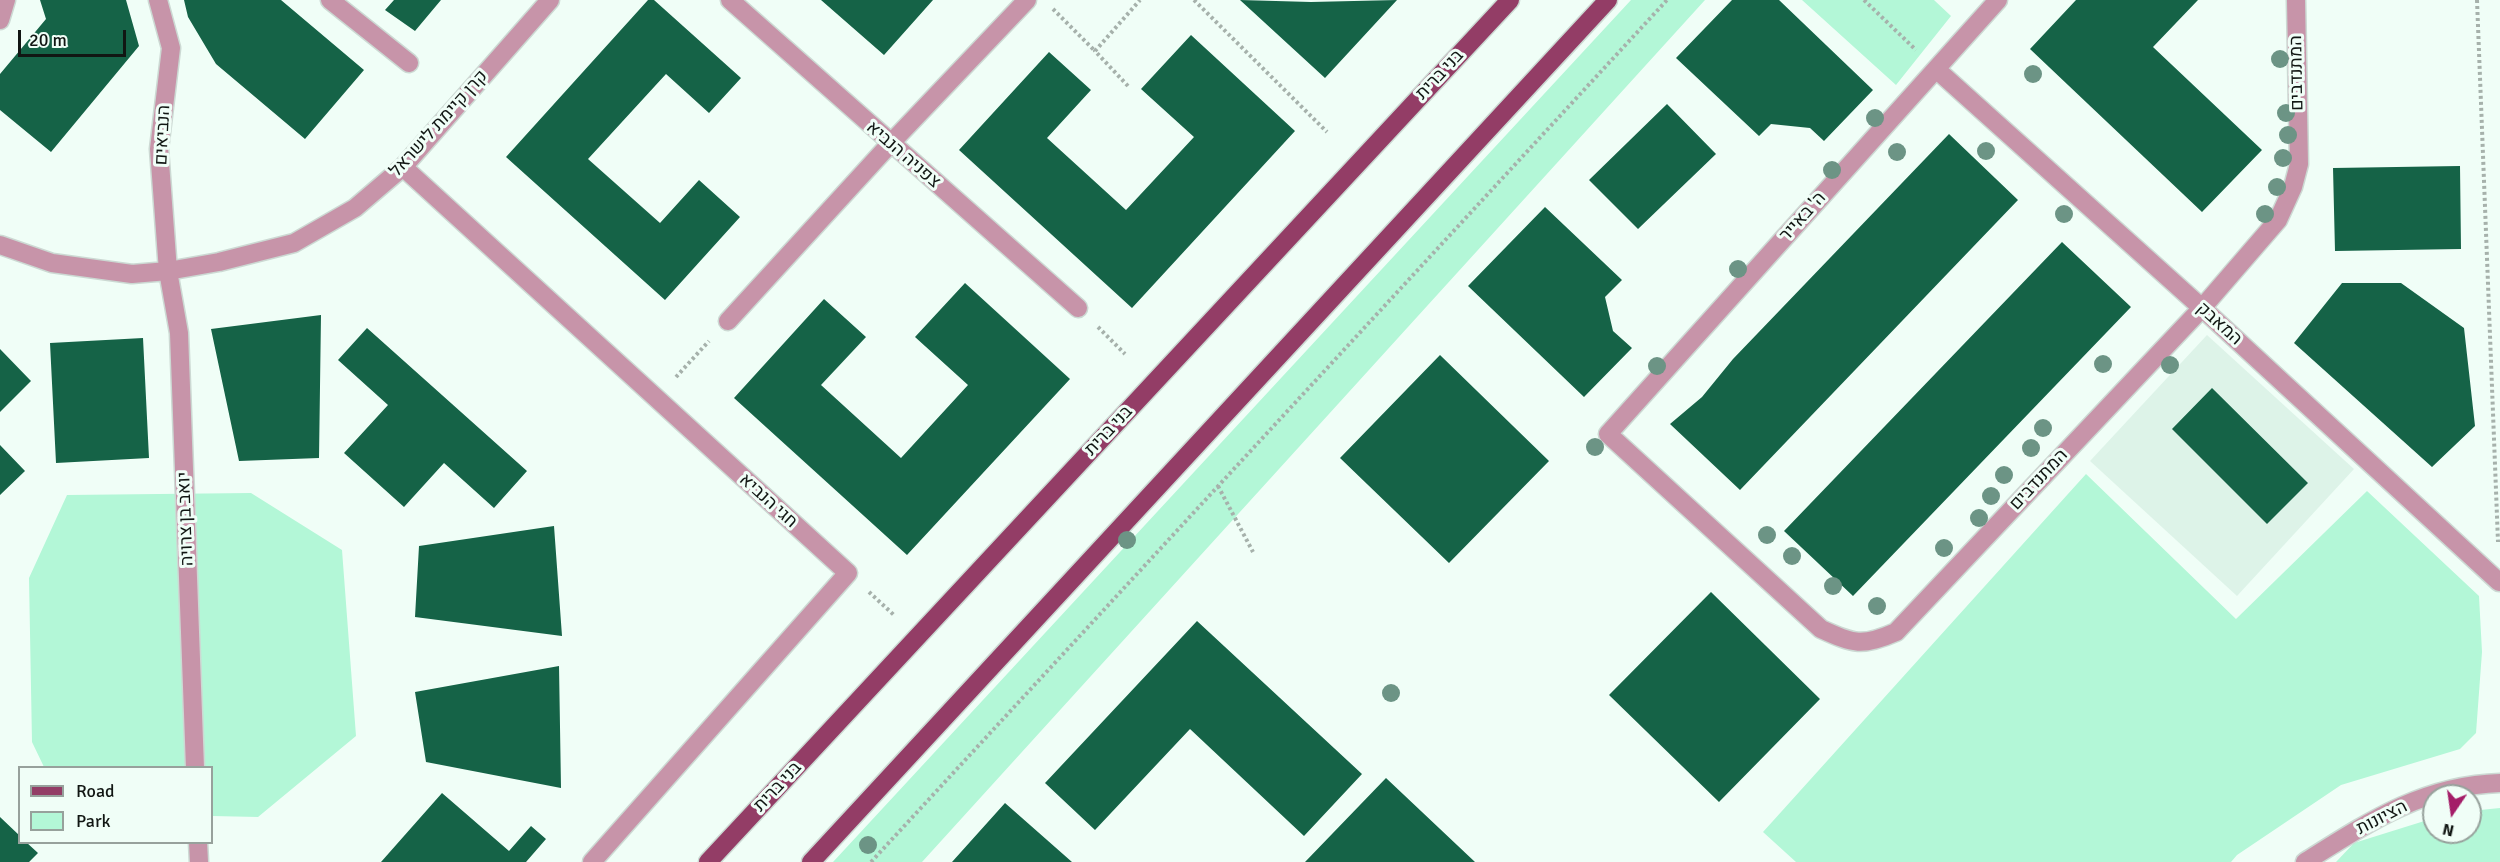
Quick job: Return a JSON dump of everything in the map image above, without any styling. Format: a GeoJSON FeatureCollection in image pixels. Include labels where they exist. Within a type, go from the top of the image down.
{"type":"FeatureCollection","features":[{"type":"Feature","properties":{"kind":"main road","name":"בני ברית"},"geometry":{"type":"LineString","coordinates":[[708,862],[1510,0]]}},
{"type":"Feature","properties":{"kind":"main road"},"geometry":{"type":"LineString","coordinates":[[811,862],[1608,0]]}},
{"type":"Feature","properties":{"kind":"street"},"geometry":{"type":"LineString","coordinates":[[0,20],[6,0]]}},
{"type":"Feature","properties":{"kind":"street","name":"הנביאים"},"geometry":{"type":"LineString","coordinates":[[158,0],[171,48],[159,149],[168,272]]}},
{"type":"Feature","properties":{"kind":"street"},"geometry":{"type":"LineString","coordinates":[[330,0],[409,63]]}},
{"type":"Feature","properties":{"kind":"street","name":"קרן קיימת לישראל"},"geometry":{"type":"LineString","coordinates":[[0,245],[52,263],[132,274],[168,272],[294,243],[355,208],[404,167],[550,0]]}},
{"type":"Feature","properties":{"kind":"street","name":"צפניה הנביא"},"geometry":{"type":"LineString","coordinates":[[730,0],[1078,308]]}},
{"type":"Feature","properties":{"kind":"street"},"geometry":{"type":"LineString","coordinates":[[728,321],[890,144],[1027,0]]}},
{"type":"Feature","properties":{"kind":"street","name":"ה' באייר"},"geometry":{"type":"LineString","coordinates":[[1608,434],[1998,0]]}},
{"type":"Feature","properties":{"kind":"street","name":"המתנדבים"},"geometry":{"type":"LineString","coordinates":[[1608,434],[1821,629],[1850,642],[1874,641],[1896,632],[2202,308],[2277,220],[2293,187],[2299,164],[2296,0]]}},
{"type":"Feature","properties":{"kind":"street","name":"המאבק"},"geometry":{"type":"LineString","coordinates":[[1936,69],[2202,308],[2500,581]]}},
{"type":"Feature","properties":{"kind":"street","name":"חגי הנביא"},"geometry":{"type":"LineString","coordinates":[[404,167],[848,573]]}},
{"type":"Feature","properties":{"kind":"street","name":"יואב בן צרויה"},"geometry":{"type":"LineString","coordinates":[[168,272],[179,333],[195,766]]}},
{"type":"Feature","properties":{"kind":"street"},"geometry":{"type":"LineString","coordinates":[[592,862],[848,573]]}},
{"type":"Feature","properties":{"kind":"street"},"geometry":{"type":"LineString","coordinates":[[2500,581],[2500,590]]}},
{"type":"Feature","properties":{"kind":"street","name":"הציונות"},"geometry":{"type":"LineString","coordinates":[[2305,862],[2389,811],[2435,793],[2480,784],[2500,783]]}},
{"type":"Feature","properties":{"kind":"street"},"geometry":{"type":"LineString","coordinates":[[198,844],[198,862]]}},
{"type":"Feature","properties":{"kind":"path"},"geometry":{"type":"LineString","coordinates":[[1095,51],[1140,0]]}},
{"type":"Feature","properties":{"kind":"path"},"geometry":{"type":"LineString","coordinates":[[1194,0],[1327,132]]}},
{"type":"Feature","properties":{"kind":"path"},"geometry":{"type":"LineString","coordinates":[[871,862],[1666,0]]}},
{"type":"Feature","properties":{"kind":"path"},"geometry":{"type":"LineString","coordinates":[[1864,0],[1936,69]]}},
{"type":"Feature","properties":{"kind":"path"},"geometry":{"type":"LineString","coordinates":[[2477,0],[2500,581]]}},
{"type":"Feature","properties":{"kind":"path"},"geometry":{"type":"LineString","coordinates":[[1051,7],[1128,86]]}},
{"type":"Feature","properties":{"kind":"path"},"geometry":{"type":"LineString","coordinates":[[1078,308],[1125,354]]}},
{"type":"Feature","properties":{"kind":"path"},"geometry":{"type":"LineString","coordinates":[[657,398],[728,321]]}},
{"type":"Feature","properties":{"kind":"path"},"geometry":{"type":"LineString","coordinates":[[1218,486],[1253,552]]}},
{"type":"Feature","properties":{"kind":"path"},"geometry":{"type":"LineString","coordinates":[[848,573],[895,616]]}},
{"type":"Feature","properties":{"kind":"shaded area"},"geometry":{"type":"Polygon","coordinates":[[[2207,335],[2354,469],[2237,596],[2090,461],[2207,335]]]}},
{"type":"Feature","properties":{"kind":"green space"},"geometry":{"type":"Polygon","coordinates":[[[1631,0],[1705,0],[922,862],[833,862],[1631,0]]]}},
{"type":"Feature","properties":{"kind":"green space"},"geometry":{"type":"Polygon","coordinates":[[[1802,0],[1934,0],[1951,16],[1896,85],[1802,0]]]}},
{"type":"Feature","properties":{"kind":"green space"},"geometry":{"type":"Polygon","coordinates":[[[2086,474],[2236,619],[2367,491],[2479,596],[2482,652],[2476,733],[2460,749],[2341,785],[2237,855],[2231,862],[1796,862],[1763,832],[2086,474]]]}},
{"type":"Feature","properties":{"kind":"green space"},"geometry":{"type":"Polygon","coordinates":[[[251,493],[342,550],[356,736],[258,817],[213,816],[213,766],[44,766],[32,742],[29,578],[67,495],[251,493]]]}},
{"type":"Feature","properties":{"kind":"green space"},"geometry":{"type":"Polygon","coordinates":[[[2500,808],[2500,862],[2336,862],[2354,843],[2422,822],[2422,844],[2482,844],[2482,810],[2500,808]]]}},
{"type":"Feature","properties":{"kind":"building"},"geometry":{"type":"Polygon","coordinates":[[[40,0],[126,0],[139,46],[51,152],[0,110],[0,74],[46,19],[40,0]]]}},
{"type":"Feature","properties":{"kind":"building"},"geometry":{"type":"Polygon","coordinates":[[[184,0],[281,0],[364,70],[305,139],[216,64],[188,17],[184,0]]]}},
{"type":"Feature","properties":{"kind":"building"},"geometry":{"type":"Polygon","coordinates":[[[394,0],[441,0],[415,31],[385,10],[394,0]]]}},
{"type":"Feature","properties":{"kind":"building"},"geometry":{"type":"Polygon","coordinates":[[[648,0],[654,0],[741,78],[709,113],[666,74],[588,159],[660,223],[699,180],[740,217],[665,300],[506,157],[648,0]]]}},
{"type":"Feature","properties":{"kind":"building"},"geometry":{"type":"Polygon","coordinates":[[[821,0],[933,0],[884,55],[821,0]]]}},
{"type":"Feature","properties":{"kind":"building"},"geometry":{"type":"Polygon","coordinates":[[[1240,0],[1311,2],[1397,0],[1325,78],[1240,0]]]}},
{"type":"Feature","properties":{"kind":"building"},"geometry":{"type":"Polygon","coordinates":[[[1732,0],[1779,0],[1873,90],[1824,141],[1810,128],[1771,124],[1759,136],[1676,58],[1732,0]]]}},
{"type":"Feature","properties":{"kind":"building"},"geometry":{"type":"Polygon","coordinates":[[[2076,0],[2198,0],[2153,47],[2262,150],[2202,212],[2030,49],[2076,0]]]}},
{"type":"Feature","properties":{"kind":"building"},"geometry":{"type":"Polygon","coordinates":[[[1191,35],[1295,131],[1132,308],[959,150],[1049,52],[1091,90],[1047,138],[1126,210],[1194,137],[1141,89],[1191,35]]]}},
{"type":"Feature","properties":{"kind":"building"},"geometry":{"type":"Polygon","coordinates":[[[1667,104],[1716,154],[1638,229],[1589,180],[1667,104]]]}},
{"type":"Feature","properties":{"kind":"building"},"geometry":{"type":"Polygon","coordinates":[[[1949,134],[2018,200],[1740,490],[1670,424],[1702,397],[1733,359],[1949,134]]]}},
{"type":"Feature","properties":{"kind":"building"},"geometry":{"type":"Polygon","coordinates":[[[2460,166],[2461,249],[2335,251],[2333,168],[2460,166]]]}},
{"type":"Feature","properties":{"kind":"building"},"geometry":{"type":"Polygon","coordinates":[[[1545,207],[1622,280],[1605,297],[1613,331],[1632,348],[1584,397],[1468,286],[1545,207]]]}},
{"type":"Feature","properties":{"kind":"building"},"geometry":{"type":"Polygon","coordinates":[[[2062,242],[2131,307],[1853,596],[1784,531],[2062,242]]]}},
{"type":"Feature","properties":{"kind":"building"},"geometry":{"type":"Polygon","coordinates":[[[965,283],[1070,379],[907,555],[734,398],[824,299],[866,337],[821,385],[901,458],[968,385],[915,337],[965,283]]]}},
{"type":"Feature","properties":{"kind":"building"},"geometry":{"type":"Polygon","coordinates":[[[2342,283],[2401,283],[2464,328],[2475,426],[2432,467],[2294,343],[2342,283]]]}},
{"type":"Feature","properties":{"kind":"building"},"geometry":{"type":"Polygon","coordinates":[[[321,315],[319,458],[239,461],[211,329],[321,315]]]}},
{"type":"Feature","properties":{"kind":"building"},"geometry":{"type":"Polygon","coordinates":[[[367,328],[527,471],[494,508],[444,463],[404,507],[344,453],[388,405],[338,360],[367,328]]]}},
{"type":"Feature","properties":{"kind":"building"},"geometry":{"type":"Polygon","coordinates":[[[143,338],[149,458],[56,463],[50,343],[143,338]]]}},
{"type":"Feature","properties":{"kind":"building"},"geometry":{"type":"Polygon","coordinates":[[[0,349],[31,381],[0,412],[0,349]]]}},
{"type":"Feature","properties":{"kind":"building"},"geometry":{"type":"Polygon","coordinates":[[[1440,355],[1549,461],[1449,563],[1340,458],[1440,355]]]}},
{"type":"Feature","properties":{"kind":"building"},"geometry":{"type":"Polygon","coordinates":[[[2212,388],[2308,483],[2267,524],[2172,429],[2212,388]]]}},
{"type":"Feature","properties":{"kind":"building"},"geometry":{"type":"Polygon","coordinates":[[[0,445],[25,471],[0,495],[0,445]]]}},
{"type":"Feature","properties":{"kind":"building"},"geometry":{"type":"Polygon","coordinates":[[[554,526],[562,636],[415,617],[419,546],[554,526]]]}},
{"type":"Feature","properties":{"kind":"building"},"geometry":{"type":"Polygon","coordinates":[[[1711,592],[1820,699],[1719,802],[1609,695],[1711,592]]]}},
{"type":"Feature","properties":{"kind":"building"},"geometry":{"type":"Polygon","coordinates":[[[1197,621],[1362,774],[1304,836],[1190,729],[1095,830],[1045,783],[1197,621]]]}},
{"type":"Feature","properties":{"kind":"building"},"geometry":{"type":"Polygon","coordinates":[[[559,666],[561,788],[426,762],[415,692],[559,666]]]}},
{"type":"Feature","properties":{"kind":"building"},"geometry":{"type":"Polygon","coordinates":[[[1386,778],[1475,862],[1305,862],[1386,778]]]}},
{"type":"Feature","properties":{"kind":"building"},"geometry":{"type":"Polygon","coordinates":[[[442,793],[509,851],[531,826],[546,839],[526,862],[381,862],[442,793]]]}},
{"type":"Feature","properties":{"kind":"building"},"geometry":{"type":"Polygon","coordinates":[[[1005,803],[1072,862],[952,862],[1005,803]]]}},
{"type":"Feature","properties":{"kind":"building"},"geometry":{"type":"Polygon","coordinates":[[[0,817],[18,834],[18,844],[28,844],[38,853],[29,862],[0,862],[0,817]]]}}]}
